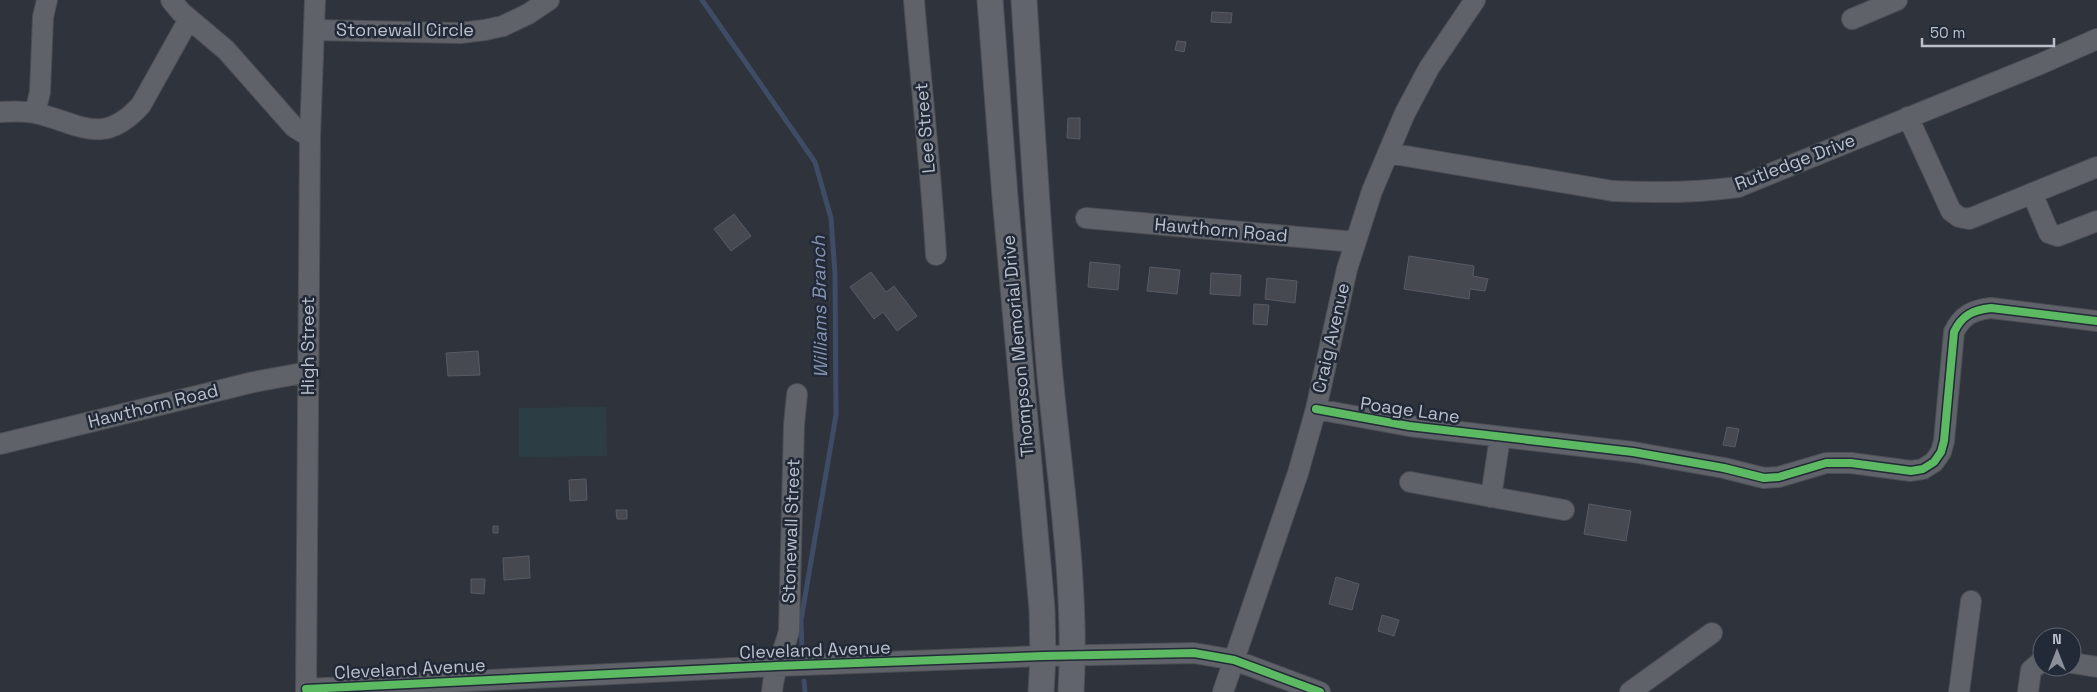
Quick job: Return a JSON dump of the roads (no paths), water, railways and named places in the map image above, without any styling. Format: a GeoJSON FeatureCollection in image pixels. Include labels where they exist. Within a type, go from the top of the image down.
{"type":"FeatureCollection","features":[{"type":"Feature","properties":{"kind":"main road","name":"Thompson Memorial Drive"},"geometry":{"type":"LineString","coordinates":[[990,0],[1005,197],[1042,609],[1043,656],[1041,692]]}},
{"type":"Feature","properties":{"kind":"main road","name":"Thompson Memorial Drive"},"geometry":{"type":"LineString","coordinates":[[1024,0],[1037,214],[1069,568],[1073,656],[1071,692]]}},
{"type":"Feature","properties":{"kind":"street"},"geometry":{"type":"LineString","coordinates":[[35,113],[40,92],[42,17],[46,0]]}},
{"type":"Feature","properties":{"kind":"street"},"geometry":{"type":"LineString","coordinates":[[171,0],[189,19],[226,50],[294,127],[310,137]]}},
{"type":"Feature","properties":{"kind":"street","name":"High Street"},"geometry":{"type":"LineString","coordinates":[[306,691],[310,137],[315,0]]}},
{"type":"Feature","properties":{"kind":"street","name":"Stonewall Circle"},"geometry":{"type":"LineString","coordinates":[[314,30],[460,33],[485,30],[503,26],[528,14],[549,0]]}},
{"type":"Feature","properties":{"kind":"street","name":"Lee Street"},"geometry":{"type":"LineString","coordinates":[[914,0],[928,168],[933,198],[936,256]]}},
{"type":"Feature","properties":{"kind":"street","name":"Craig Avenue"},"geometry":{"type":"LineString","coordinates":[[1223,692],[1298,473],[1316,409],[1355,242],[1405,113],[1429,68],[1475,0]]}},
{"type":"Feature","properties":{"kind":"street"},"geometry":{"type":"LineString","coordinates":[[1852,19],[1897,0]]}},
{"type":"Feature","properties":{"kind":"street"},"geometry":{"type":"LineString","coordinates":[[0,112],[35,113],[88,130],[103,130],[117,126],[130,117],[141,105],[189,19]]}},
{"type":"Feature","properties":{"kind":"street","name":"Rutledge Drive"},"geometry":{"type":"LineString","coordinates":[[1388,153],[1613,191],[1649,193],[1704,192],[1738,188],[1908,117],[2038,66],[2097,39]]}},
{"type":"Feature","properties":{"kind":"street"},"geometry":{"type":"LineString","coordinates":[[1908,117],[1951,211],[1959,217],[1969,219],[2097,167]]}},
{"type":"Feature","properties":{"kind":"street"},"geometry":{"type":"LineString","coordinates":[[2032,193],[2050,233],[2058,236],[2097,221]]}},
{"type":"Feature","properties":{"kind":"street","name":"Hawthorn Road"},"geometry":{"type":"LineString","coordinates":[[1086,218],[1355,242]]}},
{"type":"Feature","properties":{"kind":"street","name":"Poage Lane"},"geometry":{"type":"LineString","coordinates":[[1316,409],[1409,426],[1633,452],[1724,468],[1764,478],[1779,478],[1826,462],[1851,462],[1911,471],[1923,469],[1934,462],[1941,452],[1944,441],[1954,332],[1959,322],[1968,314],[1980,309],[1991,308],[2097,321]]}},
{"type":"Feature","properties":{"kind":"street","name":"Hawthorn Road"},"geometry":{"type":"LineString","coordinates":[[0,444],[254,382],[308,372]]}},
{"type":"Feature","properties":{"kind":"street","name":"Stonewall Street"},"geometry":{"type":"LineString","coordinates":[[772,692],[776,666],[786,645],[789,630],[794,435],[797,394]]}},
{"type":"Feature","properties":{"kind":"street"},"geometry":{"type":"LineString","coordinates":[[1491,497],[1500,437]]}},
{"type":"Feature","properties":{"kind":"street"},"geometry":{"type":"LineString","coordinates":[[1410,482],[1564,510]]}},
{"type":"Feature","properties":{"kind":"street"},"geometry":{"type":"LineString","coordinates":[[1959,692],[1971,602]]}},
{"type":"Feature","properties":{"kind":"street"},"geometry":{"type":"LineString","coordinates":[[1630,692],[1712,633]]}},
{"type":"Feature","properties":{"kind":"street","name":"Cleveland Avenue"},"geometry":{"type":"LineString","coordinates":[[306,691],[776,666],[1043,656],[1194,653],[1234,660],[1320,692]]}},
{"type":"Feature","properties":{"kind":"street"},"geometry":{"type":"LineString","coordinates":[[2082,665],[2097,667]]}},
{"type":"Feature","properties":{"kind":"street"},"geometry":{"type":"LineString","coordinates":[[2028,692],[2032,669]]}},
{"type":"Feature","properties":{"kind":"waterway","name":"Williams Branch"},"geometry":{"type":"LineString","coordinates":[[702,0],[815,162],[831,218],[835,273],[836,415],[801,620],[802,649]]}},
{"type":"Feature","properties":{"kind":"waterway","name":"Williams Branch"},"geometry":{"type":"LineString","coordinates":[[804,681],[805,692]]}}]}
